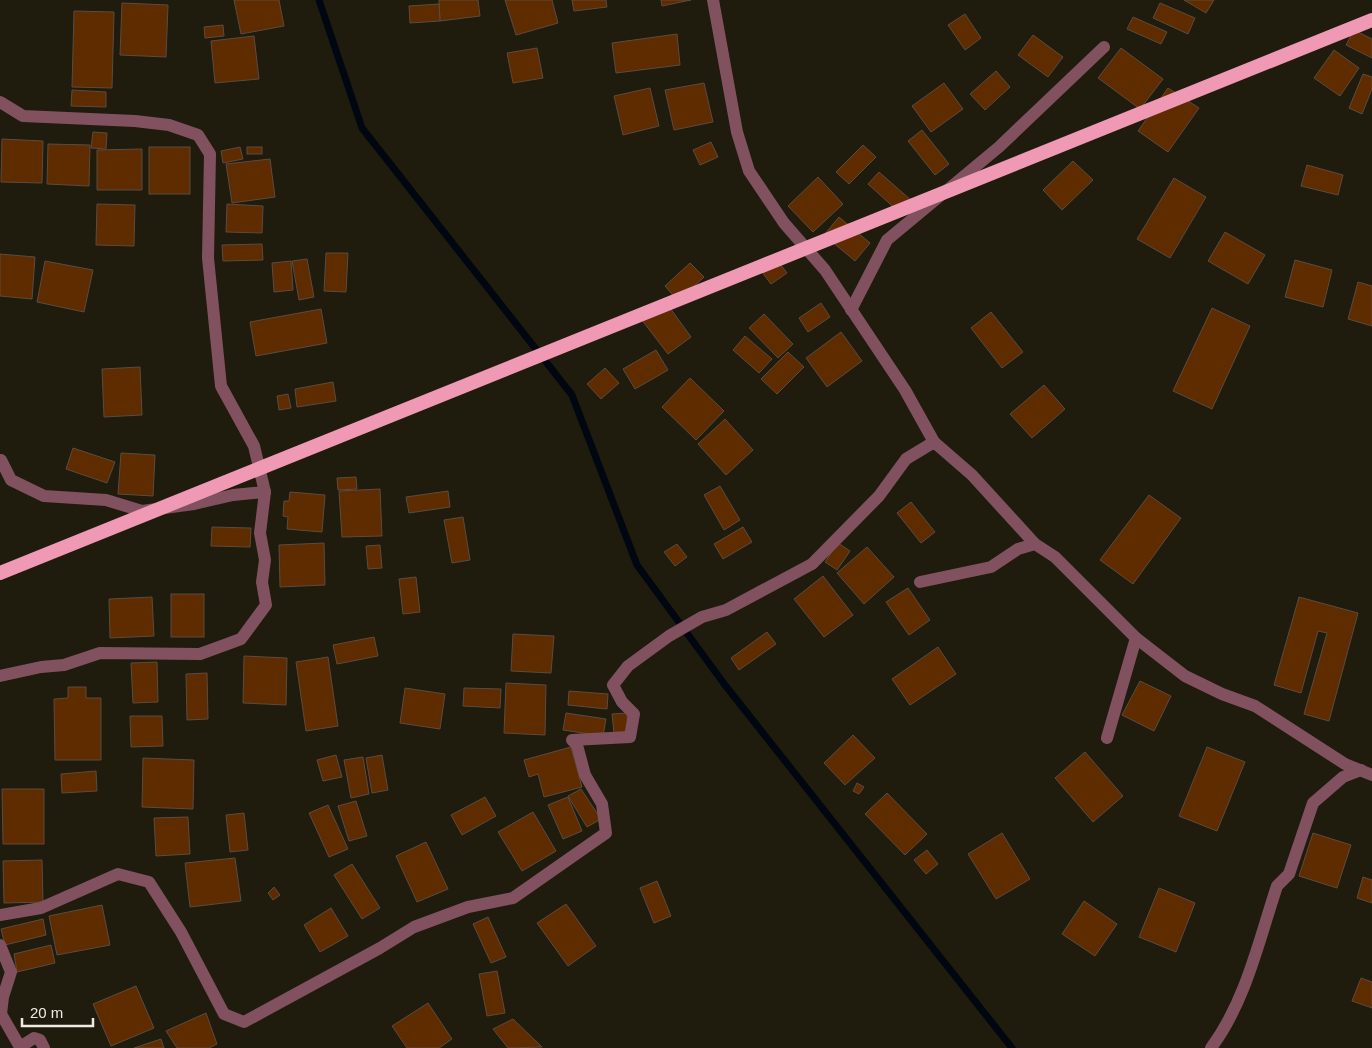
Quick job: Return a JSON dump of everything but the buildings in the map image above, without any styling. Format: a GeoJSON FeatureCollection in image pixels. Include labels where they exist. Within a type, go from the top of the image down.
{"type":"FeatureCollection","features":[{"type":"Feature","properties":{"kind":"highway"},"geometry":{"type":"LineString","coordinates":[[0,573],[1372,20]]}},
{"type":"Feature","properties":{"kind":"street"},"geometry":{"type":"LineString","coordinates":[[712,0],[737,132],[749,171],[784,223],[825,270],[905,390],[934,442],[972,475],[1035,544],[1055,557],[1136,638],[1185,676],[1222,694],[1255,706],[1345,764],[1366,773]]}},
{"type":"Feature","properties":{"kind":"street"},"geometry":{"type":"LineString","coordinates":[[852,310],[887,240],[999,147],[1104,47]]}},
{"type":"Feature","properties":{"kind":"street"},"geometry":{"type":"LineString","coordinates":[[0,102],[23,116],[135,121],[169,125],[198,136],[210,154],[208,258],[221,386],[254,446],[265,492],[260,532],[265,560],[262,582],[266,606],[241,639],[200,654],[100,652],[64,666],[40,667],[0,676]]}},
{"type":"Feature","properties":{"kind":"street"},"geometry":{"type":"LineString","coordinates":[[0,915],[40,908],[118,874],[149,882],[182,932],[224,1014],[244,1022],[380,948],[414,927],[468,907],[513,898],[606,833],[602,804],[585,775],[577,745],[572,740],[630,737],[634,714],[622,702],[613,685],[628,666],[670,636],[702,617],[726,610],[812,564],[879,496],[906,459],[934,442]]}},
{"type":"Feature","properties":{"kind":"street"},"geometry":{"type":"LineString","coordinates":[[1,460],[11,480],[44,496],[106,500],[142,511],[194,504],[234,495],[265,492]]}},
{"type":"Feature","properties":{"kind":"street"},"geometry":{"type":"LineString","coordinates":[[920,582],[991,568],[1018,549],[1035,544]]}},
{"type":"Feature","properties":{"kind":"street"},"geometry":{"type":"LineString","coordinates":[[1107,738],[1136,638]]}},
{"type":"Feature","properties":{"kind":"street"},"geometry":{"type":"LineString","coordinates":[[1211,1048],[1222,1034],[1242,992],[1277,886],[1289,874],[1312,803],[1343,777],[1366,773]]}},
{"type":"Feature","properties":{"kind":"street"},"geometry":{"type":"LineString","coordinates":[[0,946],[11,972],[3,998],[1,1014],[20,1047],[34,1038],[40,1040],[44,1048]]}},
{"type":"Feature","properties":{"kind":"waterway"},"geometry":{"type":"LineString","coordinates":[[319,0],[362,128],[572,395],[637,565],[725,685],[1012,1048]]}}]}
